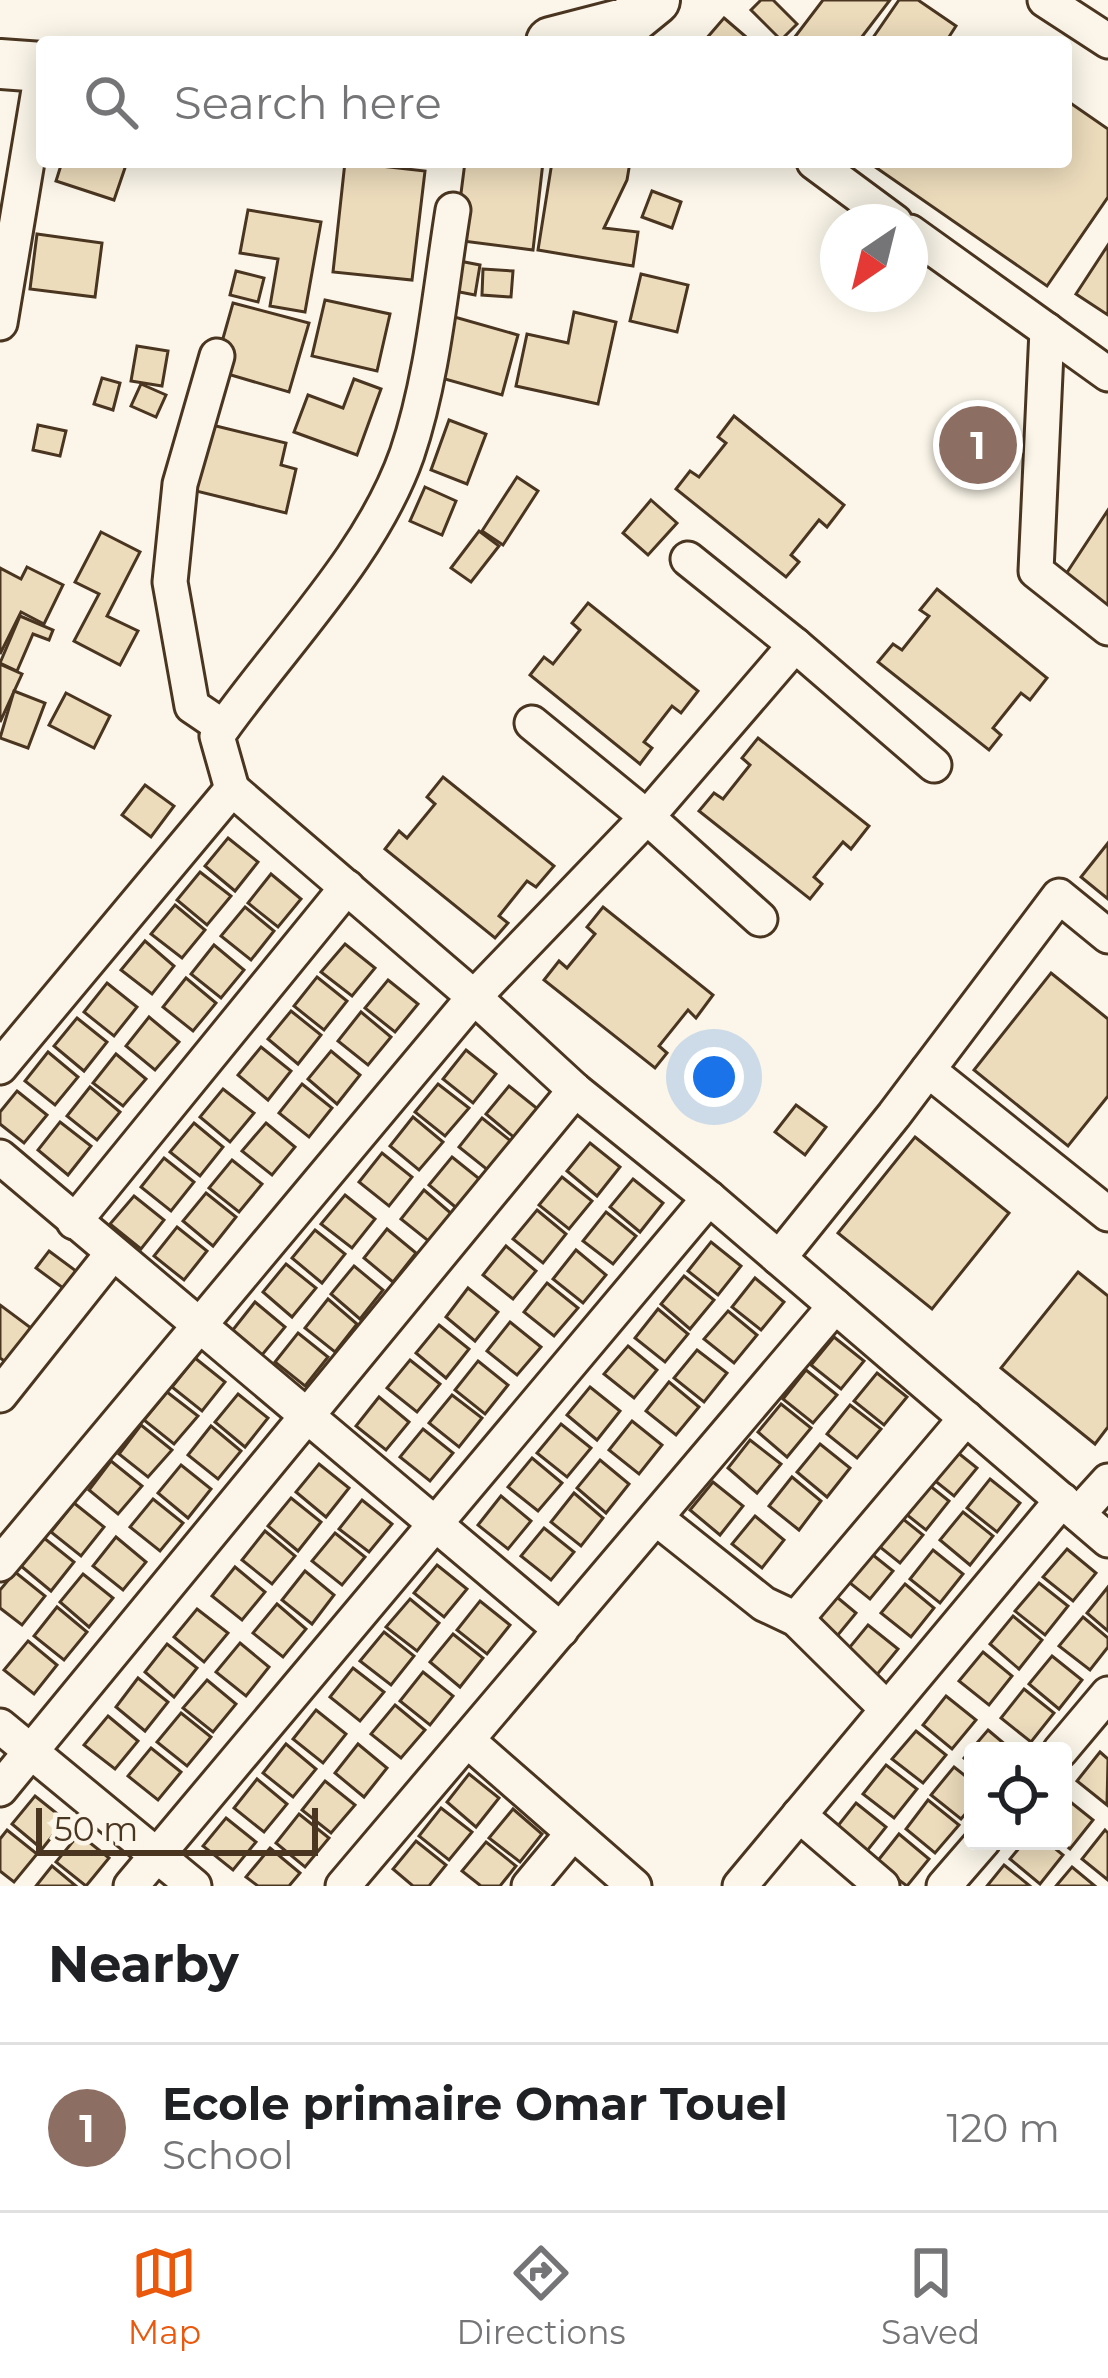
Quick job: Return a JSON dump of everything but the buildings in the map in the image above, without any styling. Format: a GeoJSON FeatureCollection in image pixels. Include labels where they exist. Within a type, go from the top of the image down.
{"type":"FeatureCollection","features":[{"type":"Feature","properties":{"kind":"main road"},"geometry":{"type":"LineString","coordinates":[[580,36],[646,22]]}},
{"type":"Feature","properties":{"kind":"main road"},"geometry":{"type":"LineString","coordinates":[[0,64],[36,69]]}},
{"type":"Feature","properties":{"kind":"street"},"geometry":{"type":"LineString","coordinates":[[1045,0],[1108,41]]}},
{"type":"Feature","properties":{"kind":"street"},"geometry":{"type":"LineString","coordinates":[[0,323],[36,106]]}},
{"type":"Feature","properties":{"kind":"street"},"geometry":{"type":"LineString","coordinates":[[822,168],[871,204]]}},
{"type":"Feature","properties":{"kind":"street"},"geometry":{"type":"LineString","coordinates":[[454,210],[427,374],[406,456],[365,538],[217,736],[232,789],[575,1090],[709,1198],[1108,1540]]}},
{"type":"Feature","properties":{"kind":"street"},"geometry":{"type":"LineString","coordinates":[[928,245],[1108,374]]}},
{"type":"Feature","properties":{"kind":"street"},"geometry":{"type":"LineString","coordinates":[[1047,330],[1036,571],[1108,628]]}},
{"type":"Feature","properties":{"kind":"street"},"geometry":{"type":"LineString","coordinates":[[217,356],[180,484],[170,582],[192,706],[223,727]]}},
{"type":"Feature","properties":{"kind":"street"},"geometry":{"type":"LineString","coordinates":[[688,560],[934,765]]}},
{"type":"Feature","properties":{"kind":"street"},"geometry":{"type":"LineString","coordinates":[[0,1564],[474,997],[647,818],[795,645]]}},
{"type":"Feature","properties":{"kind":"street"},"geometry":{"type":"LineString","coordinates":[[532,723],[760,919]]}},
{"type":"Feature","properties":{"kind":"street"},"geometry":{"type":"LineString","coordinates":[[0,1067],[232,789]]}},
{"type":"Feature","properties":{"kind":"street"},"geometry":{"type":"LineString","coordinates":[[74,1222],[347,887]]}},
{"type":"Feature","properties":{"kind":"street"},"geometry":{"type":"LineString","coordinates":[[779,1258],[1059,896],[1108,936]]}},
{"type":"Feature","properties":{"kind":"street"},"geometry":{"type":"LineString","coordinates":[[928,1070],[1108,1214]]}},
{"type":"Feature","properties":{"kind":"street"},"geometry":{"type":"LineString","coordinates":[[0,1789],[575,1090]]}},
{"type":"Feature","properties":{"kind":"street"},"geometry":{"type":"LineString","coordinates":[[0,1157],[561,1630]]}},
{"type":"Feature","properties":{"kind":"street"},"geometry":{"type":"LineString","coordinates":[[131,1886],[709,1198]]}},
{"type":"Feature","properties":{"kind":"street"},"geometry":{"type":"LineString","coordinates":[[0,1395],[112,1254]]}},
{"type":"Feature","properties":{"kind":"street"},"geometry":{"type":"LineString","coordinates":[[343,1886],[835,1306]]}},
{"type":"Feature","properties":{"kind":"street"},"geometry":{"type":"LineString","coordinates":[[796,1619],[966,1418]]}},
{"type":"Feature","properties":{"kind":"street"},"geometry":{"type":"LineString","coordinates":[[740,1886],[887,1709],[1070,1507],[1108,1481]]}},
{"type":"Feature","properties":{"kind":"street"},"geometry":{"type":"LineString","coordinates":[[656,1518],[764,1604],[796,1619],[887,1709]]}},
{"type":"Feature","properties":{"kind":"street"},"geometry":{"type":"LineString","coordinates":[[1068,1742],[1108,1694]]}},
{"type":"Feature","properties":{"kind":"street"},"geometry":{"type":"LineString","coordinates":[[0,1726],[194,1886]]}},
{"type":"Feature","properties":{"kind":"street"},"geometry":{"type":"LineString","coordinates":[[467,1740],[634,1886]]}},
{"type":"Feature","properties":{"kind":"street"},"geometry":{"type":"LineString","coordinates":[[799,1815],[882,1886]]}},
{"type":"Feature","properties":{"kind":"street"},"geometry":{"type":"LineString","coordinates":[[529,1886],[573,1833]]}},
{"type":"Feature","properties":{"kind":"street"},"geometry":{"type":"LineString","coordinates":[[944,1886],[975,1850]]}},
{"type":"Feature","properties":{"kind":"place","name":"Ecole primaire Omar Touel"},"geometry":{"type":"Point","coordinates":[978,445]}}]}
